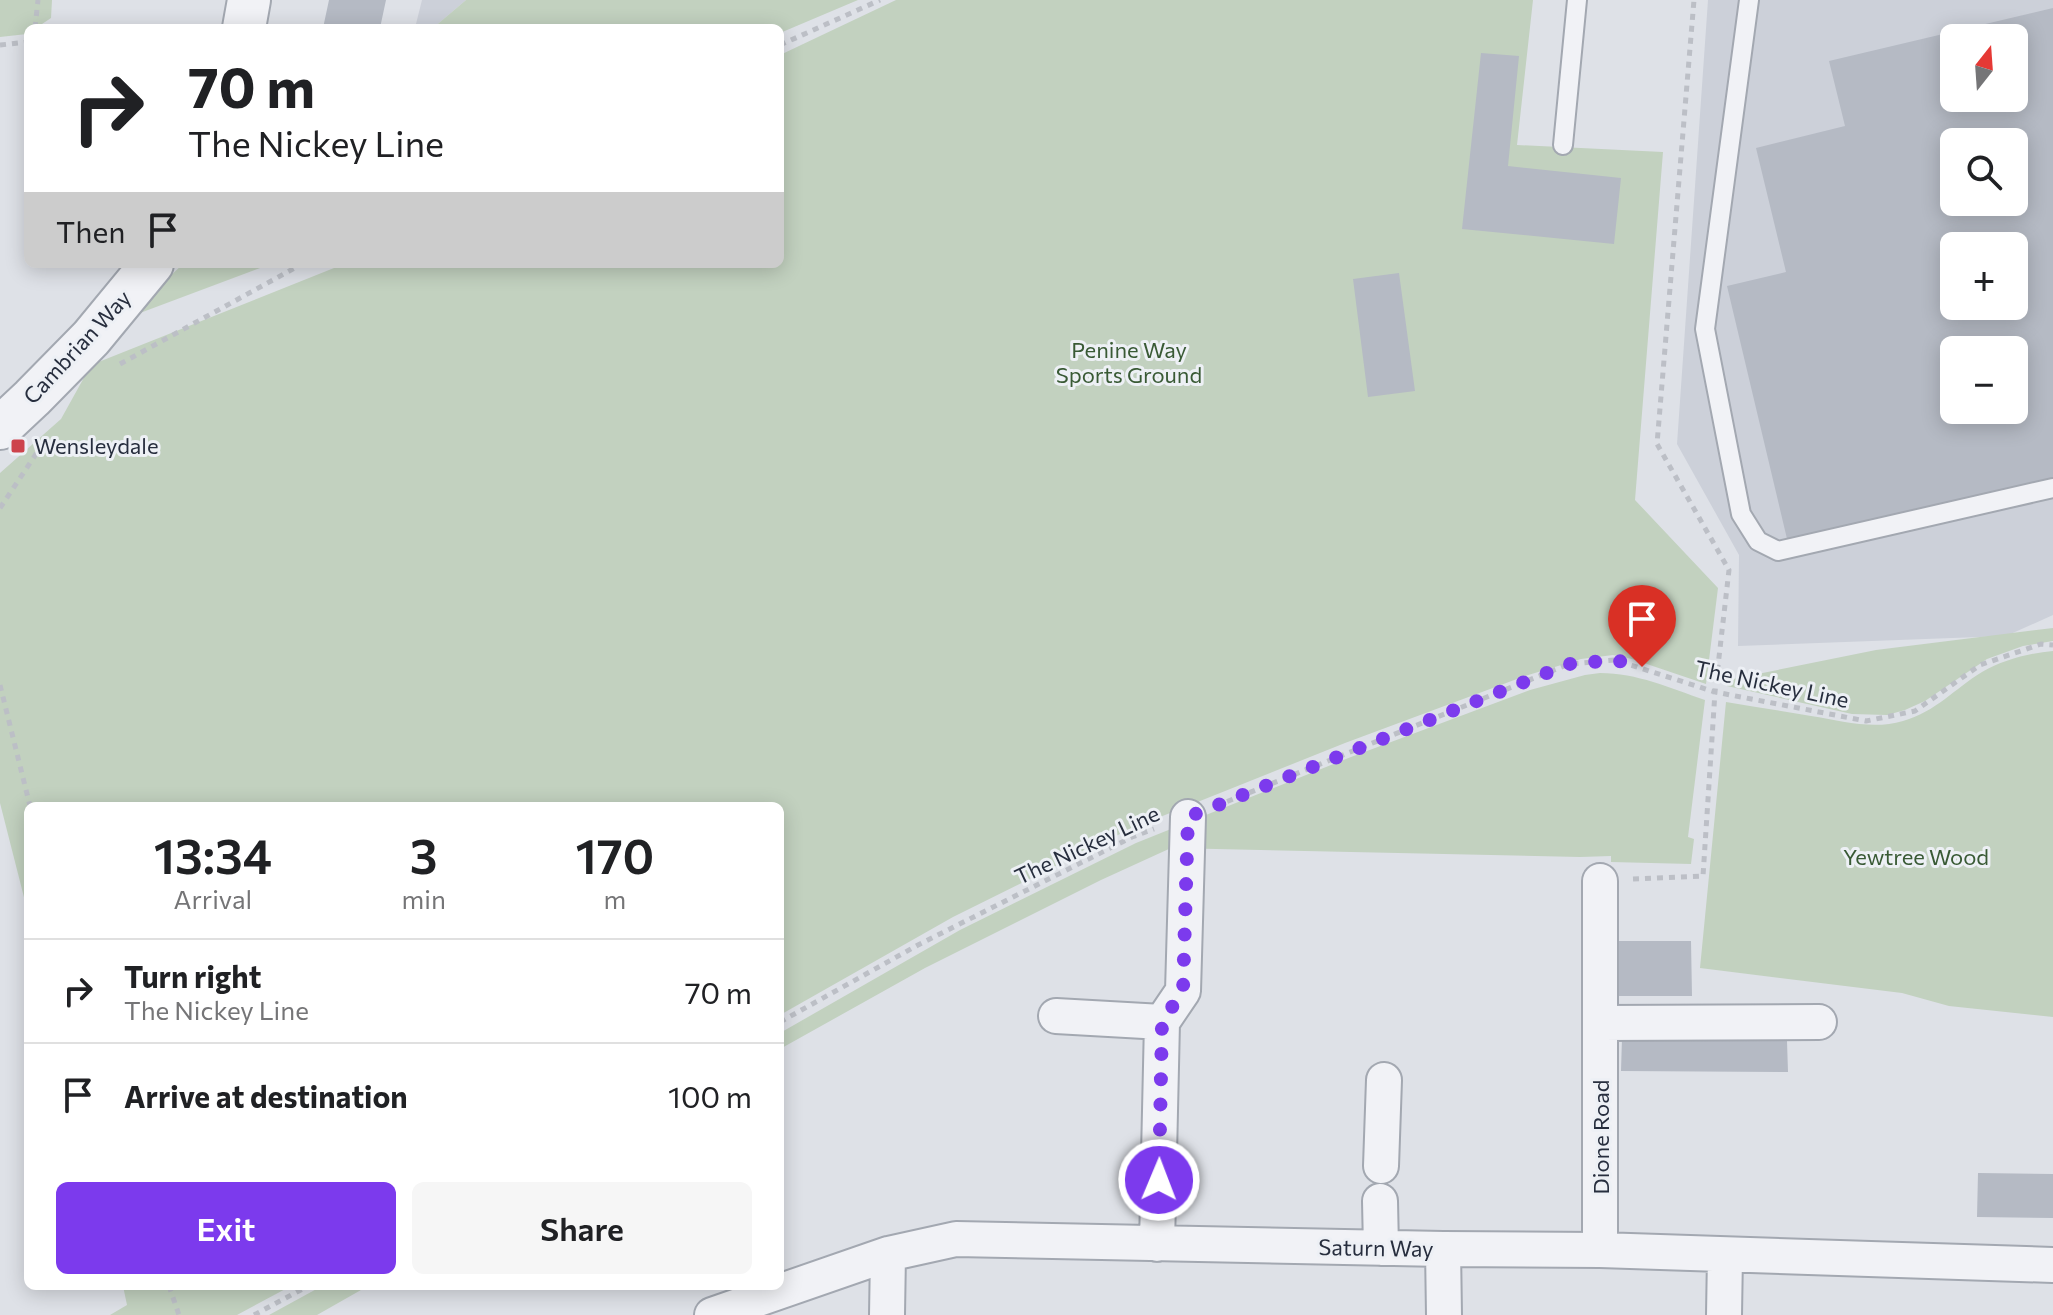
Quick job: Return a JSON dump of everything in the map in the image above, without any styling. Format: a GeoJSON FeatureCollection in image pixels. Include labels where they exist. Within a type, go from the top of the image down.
{"type":"FeatureCollection","features":[{"type":"Feature","properties":{"kind":"street"},"geometry":{"type":"LineString","coordinates":[[245,24],[249,0]]}},
{"type":"Feature","properties":{"kind":"street","name":"Cambrian Way"},"geometry":{"type":"LineString","coordinates":[[0,428],[91,338],[149,268]]}},
{"type":"Feature","properties":{"kind":"street"},"geometry":{"type":"LineString","coordinates":[[1157,1244],[1162,1022],[1183,991],[1188,817]]}},
{"type":"Feature","properties":{"kind":"street","name":"Dione Road"},"geometry":{"type":"LineString","coordinates":[[1600,881],[1600,1250]]}},
{"type":"Feature","properties":{"kind":"street"},"geometry":{"type":"LineString","coordinates":[[1056,1016],[1162,1022]]}},
{"type":"Feature","properties":{"kind":"street"},"geometry":{"type":"LineString","coordinates":[[1601,1023],[1819,1022]]}},
{"type":"Feature","properties":{"kind":"street"},"geometry":{"type":"LineString","coordinates":[[1381,1166],[1384,1080]]}},
{"type":"Feature","properties":{"kind":"street"},"geometry":{"type":"LineString","coordinates":[[1380,1201],[1381,1248]]}},
{"type":"Feature","properties":{"kind":"street","name":"Saturn Way"},"geometry":{"type":"LineString","coordinates":[[712,1315],[888,1254],[956,1239],[1600,1250],[2053,1265]]}},
{"type":"Feature","properties":{"kind":"street"},"geometry":{"type":"LineString","coordinates":[[1443,1249],[1444,1315]]}},
{"type":"Feature","properties":{"kind":"street"},"geometry":{"type":"LineString","coordinates":[[887,1315],[888,1254]]}},
{"type":"Feature","properties":{"kind":"street"},"geometry":{"type":"LineString","coordinates":[[1724,1315],[1725,1255]]}},
{"type":"Feature","properties":{"kind":"lane"},"geometry":{"type":"LineString","coordinates":[[1563,145],[1577,0]]}},
{"type":"Feature","properties":{"kind":"lane"},"geometry":{"type":"LineString","coordinates":[[1749,0],[1705,329],[1741,514],[1749,528],[1758,541],[1778,551],[2053,488]]}},
{"type":"Feature","properties":{"kind":"path"},"geometry":{"type":"LineString","coordinates":[[35,24],[38,0]]}},
{"type":"Feature","properties":{"kind":"path"},"geometry":{"type":"LineString","coordinates":[[784,43],[880,0]]}},
{"type":"Feature","properties":{"kind":"path"},"geometry":{"type":"LineString","coordinates":[[0,45],[24,42]]}},
{"type":"Feature","properties":{"kind":"path"},"geometry":{"type":"LineString","coordinates":[[109,370],[295,268]]}},
{"type":"Feature","properties":{"kind":"path"},"geometry":{"type":"LineString","coordinates":[[0,508],[49,434]]}},
{"type":"Feature","properties":{"kind":"path","name":"The Nickey Line"},"geometry":{"type":"LineString","coordinates":[[784,1020],[918,945],[1132,837],[1569,664],[1615,660],[1715,692],[1866,721],[1915,711],[1980,665],[2041,644],[2053,645]]}},
{"type":"Feature","properties":{"kind":"path"},"geometry":{"type":"LineString","coordinates":[[0,685],[29,802]]}},
{"type":"Feature","properties":{"kind":"path"},"geometry":{"type":"LineString","coordinates":[[1600,881],[1703,876],[1715,692]]}},
{"type":"Feature","properties":{"kind":"path"},"geometry":{"type":"LineString","coordinates":[[171,1290],[180,1315]]}},
{"type":"Feature","properties":{"kind":"path"},"geometry":{"type":"LineString","coordinates":[[254,1315],[301,1290]]}},
{"type":"Feature","properties":{"kind":"shaded area"},"geometry":{"type":"Polygon","coordinates":[[[422,0],[466,0],[438,24],[416,24],[422,0]]]}},
{"type":"Feature","properties":{"kind":"shaded area"},"geometry":{"type":"Polygon","coordinates":[[[1708,0],[2053,0],[2053,615],[2006,636],[1738,646],[1739,555],[1677,444],[1708,0]]]}},
{"type":"Feature","properties":{"kind":"green space"},"geometry":{"type":"Polygon","coordinates":[[[0,0],[52,0],[51,18],[42,24],[24,24],[24,34],[0,37],[0,0]]]}},
{"type":"Feature","properties":{"kind":"green space"},"geometry":{"type":"Polygon","coordinates":[[[466,0],[858,0],[784,31],[784,24],[438,24],[466,0]]]}},
{"type":"Feature","properties":{"kind":"green space","name":"Penine Way Sports Ground"},"geometry":{"type":"Polygon","coordinates":[[[896,0],[1533,0],[1517,145],[1663,152],[1635,500],[1718,588],[1706,684],[1613,655],[1581,659],[1525,676],[1345,743],[1130,829],[953,917],[784,1013],[784,802],[24,802],[24,897],[0,803],[0,473],[61,419],[91,365],[334,268],[784,268],[784,53],[896,0]]]}},
{"type":"Feature","properties":{"kind":"green space"},"geometry":{"type":"Polygon","coordinates":[[[179,268],[260,268],[124,319],[179,268]]]}},
{"type":"Feature","properties":{"kind":"green space"},"geometry":{"type":"Polygon","coordinates":[[[2053,628],[2053,641],[2023,646],[1987,659],[1925,701],[1887,715],[1852,714],[1727,686],[1728,680],[1876,650],[2053,628]]]}},
{"type":"Feature","properties":{"kind":"green space","name":"Yewtree Wood"},"geometry":{"type":"Polygon","coordinates":[[[2053,651],[2053,1017],[1949,1006],[1902,993],[1700,968],[1726,702],[1857,724],[1892,724],[1926,712],[1990,668],[2016,658],[2053,651]]]}},
{"type":"Feature","properties":{"kind":"green space"},"geometry":{"type":"Polygon","coordinates":[[[1600,673],[1640,678],[1705,700],[1688,837],[1694,839],[1691,864],[1611,862],[1611,856],[1171,848],[925,968],[784,1047],[784,1031],[960,930],[1136,843],[1530,690],[1600,673]]]}},
{"type":"Feature","properties":{"kind":"green space"},"geometry":{"type":"Polygon","coordinates":[[[124,1290],[284,1290],[237,1315],[110,1315],[127,1305],[124,1290]]]}},
{"type":"Feature","properties":{"kind":"green space"},"geometry":{"type":"Polygon","coordinates":[[[315,1290],[361,1290],[317,1315],[269,1315],[315,1290]]]}},
{"type":"Feature","properties":{"kind":"building"},"geometry":{"type":"Polygon","coordinates":[[[329,0],[386,0],[381,24],[324,24],[329,0]]]}},
{"type":"Feature","properties":{"kind":"building"},"geometry":{"type":"Polygon","coordinates":[[[2053,8],[2053,480],[1788,543],[1727,286],[1786,272],[1756,148],[1845,126],[1829,61],[1940,35],[1940,112],[2028,112],[2028,24],[1985,24],[2053,8]]]}},
{"type":"Feature","properties":{"kind":"building"},"geometry":{"type":"Polygon","coordinates":[[[1481,53],[1519,56],[1508,166],[1621,178],[1614,244],[1462,229],[1481,53]]]}},
{"type":"Feature","properties":{"kind":"building"},"geometry":{"type":"Polygon","coordinates":[[[1399,273],[1415,391],[1368,397],[1353,279],[1399,273]]]}},
{"type":"Feature","properties":{"kind":"building"},"geometry":{"type":"Polygon","coordinates":[[[1608,941],[1691,941],[1692,996],[1606,996],[1608,941]]]}},
{"type":"Feature","properties":{"kind":"building"},"geometry":{"type":"Polygon","coordinates":[[[1622,1038],[1787,1041],[1788,1072],[1621,1071],[1622,1038]]]}},
{"type":"Feature","properties":{"kind":"building"},"geometry":{"type":"Polygon","coordinates":[[[1978,1173],[2053,1174],[2053,1218],[1977,1217],[1978,1173]]]}},
{"type":"Feature","properties":{"kind":"place","name":"Wensleydale"},"geometry":{"type":"Point","coordinates":[18,446]}},
{"type":"Feature","properties":{"kind":"route"},"geometry":{"type":"LineString","coordinates":[[1159,1180],[1162,1022],[1183,991],[1188,817],[1569,664],[1615,660],[1642,667]]}}]}
